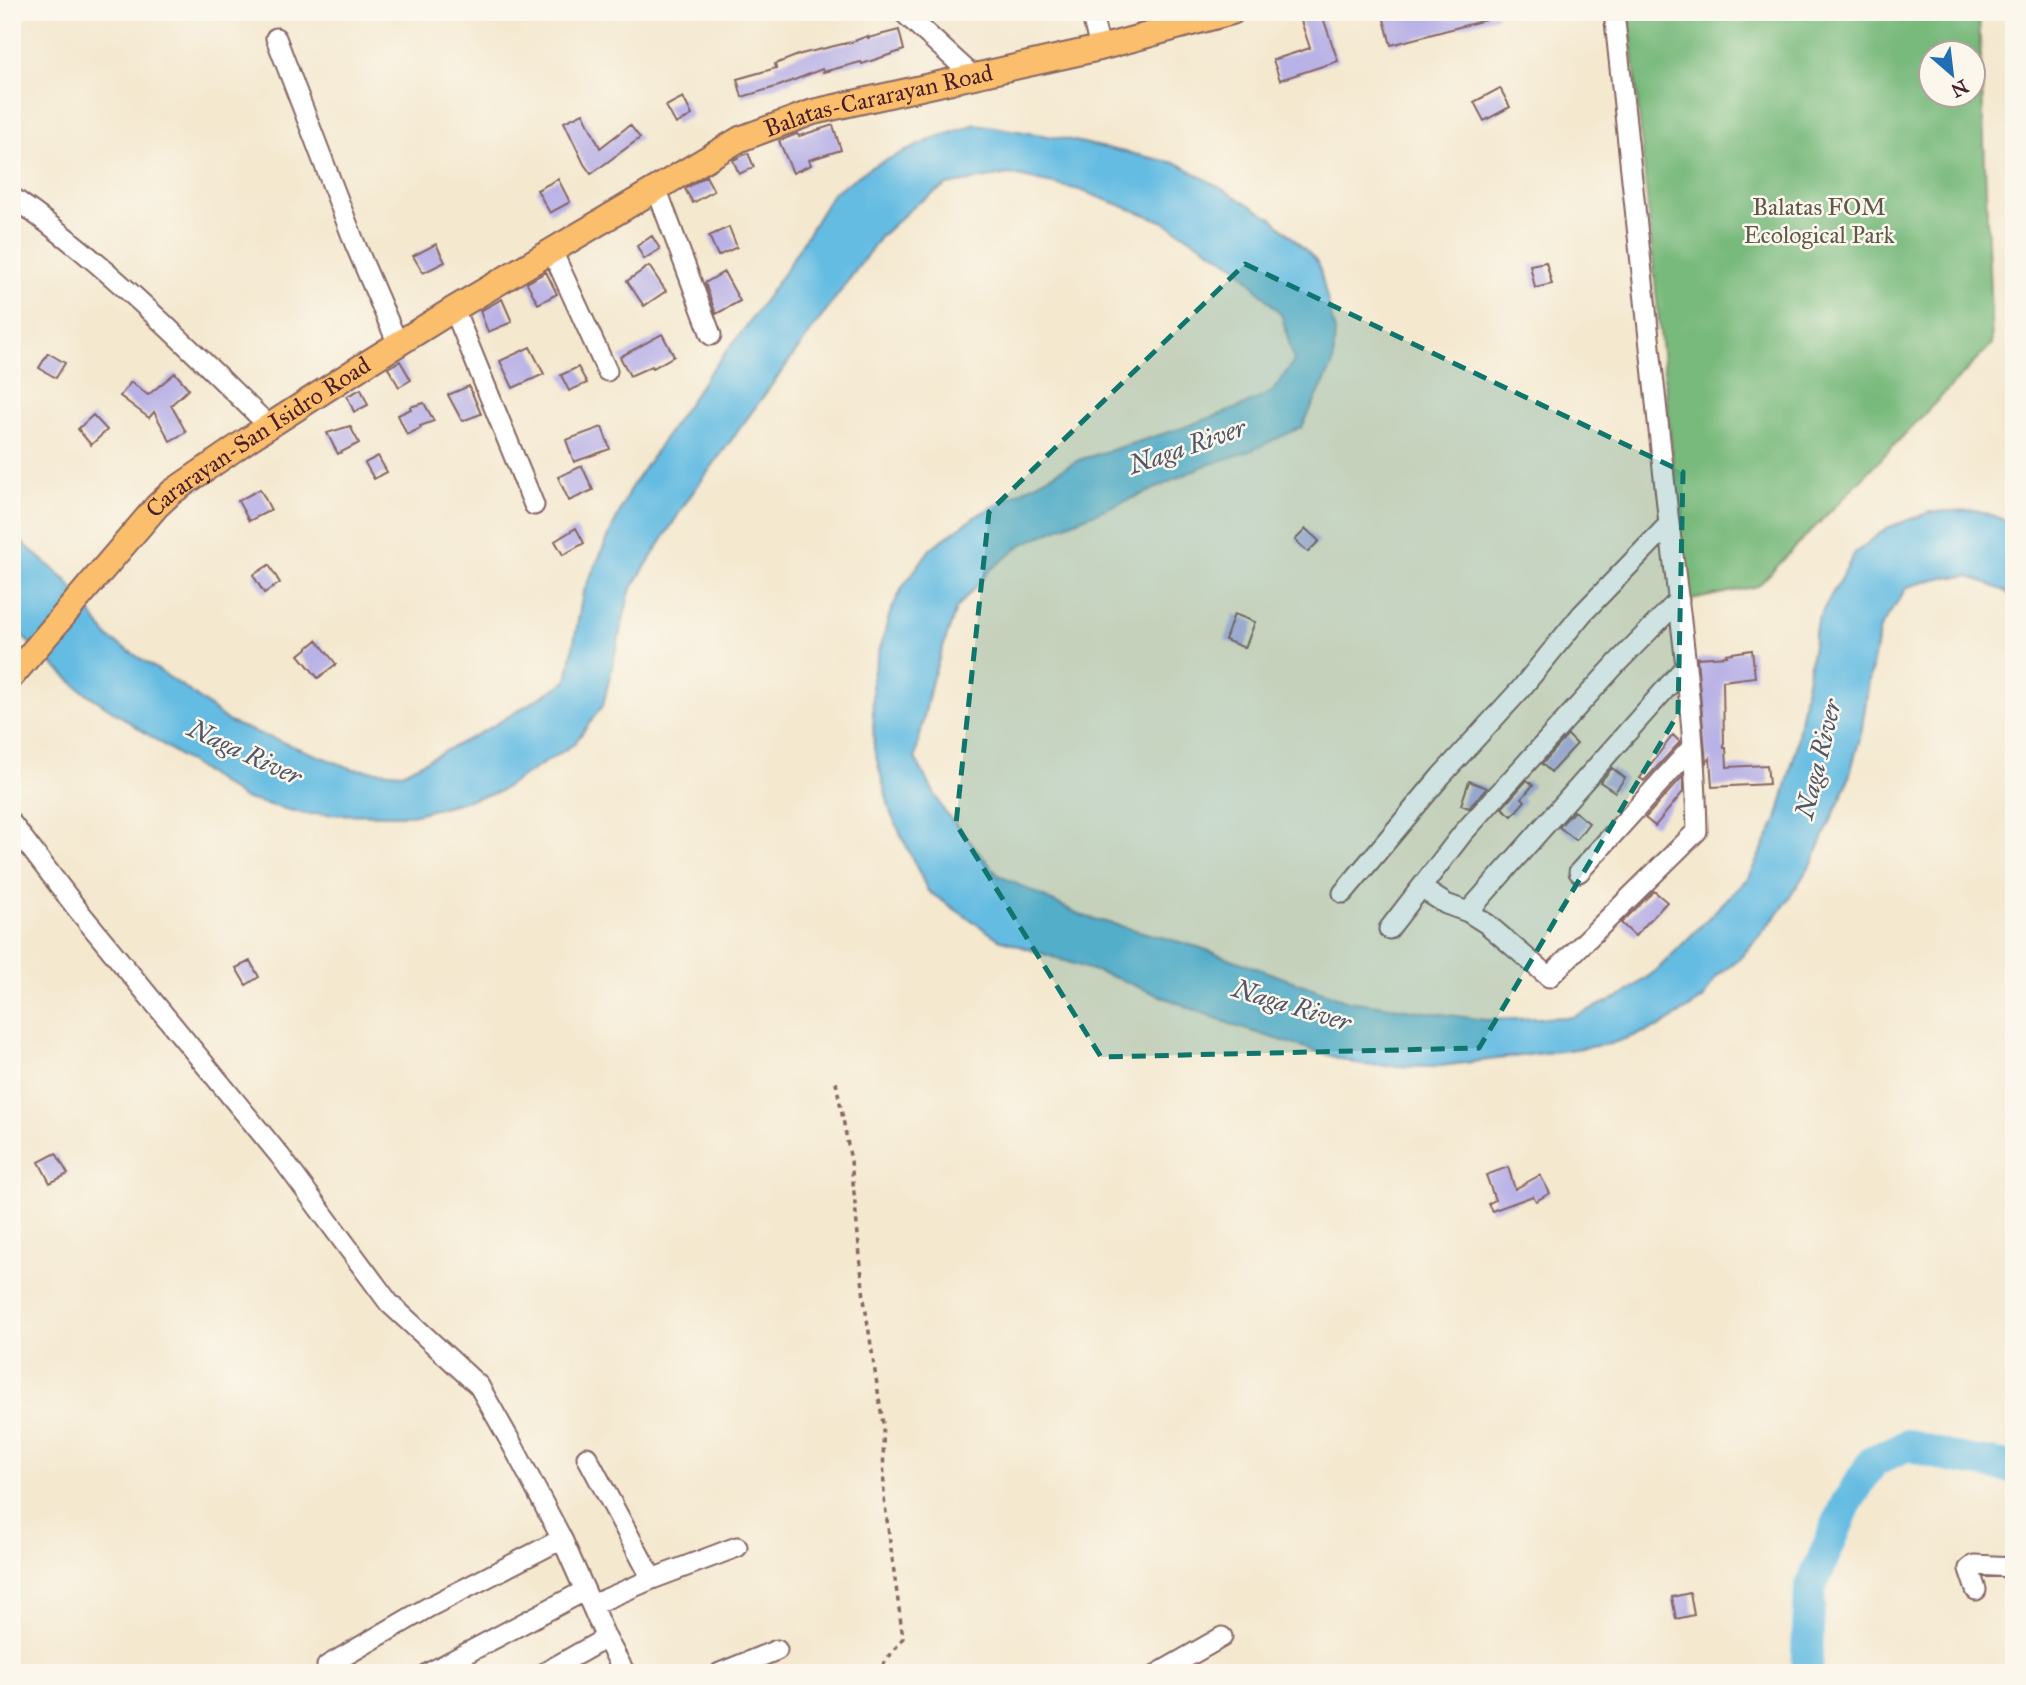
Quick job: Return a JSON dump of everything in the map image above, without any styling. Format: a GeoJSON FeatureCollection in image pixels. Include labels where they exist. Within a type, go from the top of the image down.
{"type":"FeatureCollection","features":[{"type":"Feature","properties":{"kind":"main road","name":"Balatas-Cararayan Road"},"geometry":{"type":"LineString","coordinates":[[552,251],[740,139],[813,112],[1100,48],[1231,12]]}},
{"type":"Feature","properties":{"kind":"main road","name":"Cararayan-San Isidro Road"},"geometry":{"type":"LineString","coordinates":[[12,676],[172,492],[398,344],[552,251]]}},
{"type":"Feature","properties":{"kind":"street"},"geometry":{"type":"LineString","coordinates":[[903,12],[973,76]]}},
{"type":"Feature","properties":{"kind":"street"},"geometry":{"type":"LineString","coordinates":[[1091,12],[1100,48]]}},
{"type":"Feature","properties":{"kind":"street"},"geometry":{"type":"LineString","coordinates":[[1421,888],[1488,925],[1549,977],[1697,831],[1693,746],[1679,600],[1614,12]]}},
{"type":"Feature","properties":{"kind":"street"},"geometry":{"type":"LineString","coordinates":[[276,38],[355,244],[398,344]]}},
{"type":"Feature","properties":{"kind":"street"},"geometry":{"type":"LineString","coordinates":[[657,190],[711,335]]}},
{"type":"Feature","properties":{"kind":"street"},"geometry":{"type":"LineString","coordinates":[[12,197],[53,226],[170,330],[269,426]]}},
{"type":"Feature","properties":{"kind":"street"},"geometry":{"type":"LineString","coordinates":[[552,251],[607,371]]}},
{"type":"Feature","properties":{"kind":"street"},"geometry":{"type":"LineString","coordinates":[[454,309],[534,505]]}},
{"type":"Feature","properties":{"kind":"street"},"geometry":{"type":"LineString","coordinates":[[1343,893],[1441,776],[1520,690],[1582,614],[1669,524]]}},
{"type":"Feature","properties":{"kind":"street"},"geometry":{"type":"LineString","coordinates":[[1389,929],[1463,832],[1618,662],[1679,600]]}},
{"type":"Feature","properties":{"kind":"street"},"geometry":{"type":"LineString","coordinates":[[1468,912],[1685,667]]}},
{"type":"Feature","properties":{"kind":"street"},"geometry":{"type":"LineString","coordinates":[[1579,872],[1693,746]]}},
{"type":"Feature","properties":{"kind":"street"},"geometry":{"type":"LineString","coordinates":[[12,824],[78,910],[280,1156],[389,1303],[479,1386],[562,1539],[606,1638],[625,1673]]}},
{"type":"Feature","properties":{"kind":"street"},"geometry":{"type":"LineString","coordinates":[[587,1457],[652,1579]]}},
{"type":"Feature","properties":{"kind":"street"},"geometry":{"type":"LineString","coordinates":[[329,1673],[327,1666],[427,1608],[562,1539]]}},
{"type":"Feature","properties":{"kind":"street"},"geometry":{"type":"LineString","coordinates":[[429,1673],[588,1598],[652,1579],[737,1547]]}},
{"type":"Feature","properties":{"kind":"street"},"geometry":{"type":"LineString","coordinates":[[1976,1590],[1969,1569],[1971,1566],[2014,1567]]}},
{"type":"Feature","properties":{"kind":"street"},"geometry":{"type":"LineString","coordinates":[[1159,1673],[1222,1637]]}},
{"type":"Feature","properties":{"kind":"street"},"geometry":{"type":"LineString","coordinates":[[551,1671],[606,1638]]}},
{"type":"Feature","properties":{"kind":"street"},"geometry":{"type":"LineString","coordinates":[[720,1673],[777,1650]]}},
{"type":"Feature","properties":{"kind":"path"},"geometry":{"type":"LineString","coordinates":[[836,1082],[851,1161],[864,1299],[883,1424],[884,1498],[903,1638],[877,1673]]}},
{"type":"Feature","properties":{"kind":"highlighted area"},"geometry":{"type":"Polygon","coordinates":[[[1245,264],[1683,472],[1678,714],[1479,1048],[1101,1057],[956,824],[989,512],[1245,264]]]}},
{"type":"Feature","properties":{"kind":"green space","name":"Balatas FOM Ecological Park"},"geometry":{"type":"Polygon","coordinates":[[[1629,12],[1979,12],[1980,38],[1918,38],[1918,108],[1983,108],[1992,344],[1758,586],[1686,601],[1629,12]]]}},
{"type":"Feature","properties":{"kind":"water","name":"Naga River"},"geometry":{"type":"Polygon","coordinates":[[[976,124],[1065,139],[1179,164],[1272,218],[1318,262],[1335,331],[1333,364],[1302,427],[1250,451],[1201,467],[1023,544],[989,571],[956,609],[932,680],[915,758],[944,811],[998,875],[1083,916],[1198,947],[1348,1001],[1485,1020],[1573,1017],[1623,995],[1657,970],[1748,878],[1777,820],[1795,753],[1817,621],[1855,553],[1887,528],[1930,512],[1976,510],[2014,523],[2014,601],[2005,591],[1968,576],[1939,578],[1907,587],[1880,628],[1861,734],[1847,784],[1813,861],[1782,909],[1741,957],[1716,977],[1703,999],[1659,1027],[1610,1044],[1432,1067],[1361,1065],[1238,1027],[1116,978],[999,939],[928,891],[891,814],[874,748],[872,678],[890,613],[902,588],[931,548],[976,516],[1079,460],[1182,428],[1272,392],[1294,361],[1282,316],[1235,265],[1162,221],[1080,190],[1009,174],[947,185],[915,205],[881,236],[688,499],[630,591],[603,705],[574,744],[498,792],[412,815],[305,814],[243,798],[80,689],[25,639],[12,621],[12,534],[66,580],[109,638],[184,687],[229,722],[353,769],[402,773],[486,730],[567,681],[583,593],[630,489],[707,376],[785,271],[833,193],[871,167],[928,141],[976,124]]]}},
{"type":"Feature","properties":{"kind":"building"},"geometry":{"type":"Polygon","coordinates":[[[1321,12],[1338,61],[1280,80],[1273,60],[1310,48],[1299,15],[1321,12]]]}},
{"type":"Feature","properties":{"kind":"building"},"geometry":{"type":"Polygon","coordinates":[[[1382,12],[1497,12],[1497,17],[1391,45],[1382,12]]]}},
{"type":"Feature","properties":{"kind":"building"},"geometry":{"type":"Polygon","coordinates":[[[899,30],[904,50],[862,64],[861,62],[823,72],[822,69],[742,97],[737,79],[776,68],[775,64],[801,54],[899,30]]]}},
{"type":"Feature","properties":{"kind":"building"},"geometry":{"type":"Polygon","coordinates":[[[1500,88],[1510,107],[1484,121],[1474,102],[1500,88]]]}},
{"type":"Feature","properties":{"kind":"building"},"geometry":{"type":"Polygon","coordinates":[[[683,97],[692,115],[676,124],[666,106],[683,97]]]}},
{"type":"Feature","properties":{"kind":"building"},"geometry":{"type":"Polygon","coordinates":[[[583,113],[600,148],[630,125],[640,138],[591,174],[564,122],[583,113]]]}},
{"type":"Feature","properties":{"kind":"building"},"geometry":{"type":"Polygon","coordinates":[[[833,125],[841,150],[809,160],[811,165],[793,173],[779,141],[833,125]]]}},
{"type":"Feature","properties":{"kind":"building"},"geometry":{"type":"Polygon","coordinates":[[[748,153],[754,167],[739,174],[733,160],[748,153]]]}},
{"type":"Feature","properties":{"kind":"building"},"geometry":{"type":"Polygon","coordinates":[[[706,176],[714,191],[693,203],[685,189],[706,176]]]}},
{"type":"Feature","properties":{"kind":"building"},"geometry":{"type":"Polygon","coordinates":[[[558,179],[570,202],[550,213],[537,190],[558,179]]]}},
{"type":"Feature","properties":{"kind":"building"},"geometry":{"type":"Polygon","coordinates":[[[729,227],[737,247],[718,256],[709,236],[729,227]]]}},
{"type":"Feature","properties":{"kind":"building"},"geometry":{"type":"Polygon","coordinates":[[[652,236],[660,249],[644,259],[637,246],[652,236]]]}},
{"type":"Feature","properties":{"kind":"building"},"geometry":{"type":"Polygon","coordinates":[[[436,244],[445,262],[423,273],[413,256],[436,244]]]}},
{"type":"Feature","properties":{"kind":"building"},"geometry":{"type":"Polygon","coordinates":[[[1546,262],[1552,284],[1535,288],[1530,265],[1546,262]]]}},
{"type":"Feature","properties":{"kind":"building"},"geometry":{"type":"Polygon","coordinates":[[[649,266],[666,291],[644,306],[627,281],[649,266]]]}},
{"type":"Feature","properties":{"kind":"building"},"geometry":{"type":"Polygon","coordinates":[[[546,272],[557,294],[538,304],[527,283],[546,272]]]}},
{"type":"Feature","properties":{"kind":"building"},"geometry":{"type":"Polygon","coordinates":[[[724,272],[740,301],[716,314],[705,283],[724,272]]]}},
{"type":"Feature","properties":{"kind":"building"},"geometry":{"type":"Polygon","coordinates":[[[502,299],[512,322],[488,332],[480,311],[502,299]]]}},
{"type":"Feature","properties":{"kind":"building"},"geometry":{"type":"Polygon","coordinates":[[[662,334],[674,356],[653,368],[652,366],[630,376],[620,357],[662,334]]]}},
{"type":"Feature","properties":{"kind":"building"},"geometry":{"type":"Polygon","coordinates":[[[530,347],[544,374],[513,388],[500,361],[530,347]]]}},
{"type":"Feature","properties":{"kind":"building"},"geometry":{"type":"Polygon","coordinates":[[[48,353],[65,363],[56,378],[39,368],[48,353]]]}},
{"type":"Feature","properties":{"kind":"building"},"geometry":{"type":"Polygon","coordinates":[[[400,361],[411,380],[399,387],[388,368],[400,361]]]}},
{"type":"Feature","properties":{"kind":"building"},"geometry":{"type":"Polygon","coordinates":[[[578,367],[587,383],[569,391],[561,375],[578,367]]]}},
{"type":"Feature","properties":{"kind":"building"},"geometry":{"type":"Polygon","coordinates":[[[175,373],[189,389],[171,405],[186,432],[170,441],[154,412],[149,418],[120,396],[131,382],[148,395],[175,373]]]}},
{"type":"Feature","properties":{"kind":"building"},"geometry":{"type":"Polygon","coordinates":[[[469,386],[481,414],[462,421],[448,395],[469,386]]]}},
{"type":"Feature","properties":{"kind":"building"},"geometry":{"type":"Polygon","coordinates":[[[361,389],[368,405],[354,412],[347,396],[361,389]]]}},
{"type":"Feature","properties":{"kind":"building"},"geometry":{"type":"Polygon","coordinates":[[[424,403],[434,421],[407,435],[398,415],[411,409],[410,407],[424,403]]]}},
{"type":"Feature","properties":{"kind":"building"},"geometry":{"type":"Polygon","coordinates":[[[93,415],[107,430],[91,445],[78,429],[93,415]]]}},
{"type":"Feature","properties":{"kind":"building"},"geometry":{"type":"Polygon","coordinates":[[[350,426],[359,443],[338,454],[327,433],[350,426]]]}},
{"type":"Feature","properties":{"kind":"building"},"geometry":{"type":"Polygon","coordinates":[[[602,427],[610,449],[574,462],[566,440],[602,427]]]}},
{"type":"Feature","properties":{"kind":"building"},"geometry":{"type":"Polygon","coordinates":[[[378,456],[387,472],[374,479],[365,463],[378,456]]]}},
{"type":"Feature","properties":{"kind":"building"},"geometry":{"type":"Polygon","coordinates":[[[582,466],[593,490],[569,501],[558,477],[582,466]]]}},
{"type":"Feature","properties":{"kind":"building"},"geometry":{"type":"Polygon","coordinates":[[[260,489],[271,510],[249,521],[238,501],[260,489]]]}},
{"type":"Feature","properties":{"kind":"building"},"geometry":{"type":"Polygon","coordinates":[[[576,528],[584,543],[563,555],[555,541],[576,528]]]}},
{"type":"Feature","properties":{"kind":"building"},"geometry":{"type":"Polygon","coordinates":[[[1306,529],[1319,541],[1308,552],[1295,540],[1306,529]]]}},
{"type":"Feature","properties":{"kind":"building"},"geometry":{"type":"Polygon","coordinates":[[[269,565],[280,583],[264,593],[253,575],[269,565]]]}},
{"type":"Feature","properties":{"kind":"building"},"geometry":{"type":"Polygon","coordinates":[[[1234,614],[1255,622],[1245,648],[1225,640],[1234,614]]]}},
{"type":"Feature","properties":{"kind":"building"},"geometry":{"type":"Polygon","coordinates":[[[317,640],[336,664],[318,678],[299,655],[317,640]]]}},
{"type":"Feature","properties":{"kind":"building"},"geometry":{"type":"Polygon","coordinates":[[[1752,650],[1755,677],[1723,681],[1724,748],[1727,767],[1767,765],[1769,784],[1712,787],[1710,758],[1706,763],[1697,658],[1727,656],[1726,654],[1752,650]]]}},
{"type":"Feature","properties":{"kind":"building"},"geometry":{"type":"Polygon","coordinates":[[[1568,735],[1577,744],[1551,772],[1542,764],[1568,735]]]}},
{"type":"Feature","properties":{"kind":"building"},"geometry":{"type":"Polygon","coordinates":[[[1673,735],[1680,742],[1644,781],[1640,778],[1673,735]]]}},
{"type":"Feature","properties":{"kind":"building"},"geometry":{"type":"Polygon","coordinates":[[[1612,768],[1625,778],[1615,792],[1600,782],[1612,768]]]}},
{"type":"Feature","properties":{"kind":"building"},"geometry":{"type":"Polygon","coordinates":[[[1683,776],[1683,792],[1655,826],[1645,818],[1683,776]]]}},
{"type":"Feature","properties":{"kind":"building"},"geometry":{"type":"Polygon","coordinates":[[[1527,780],[1533,785],[1522,798],[1525,801],[1512,816],[1502,808],[1527,780]]]}},
{"type":"Feature","properties":{"kind":"building"},"geometry":{"type":"Polygon","coordinates":[[[1469,781],[1487,788],[1469,808],[1461,805],[1469,781]]]}},
{"type":"Feature","properties":{"kind":"building"},"geometry":{"type":"Polygon","coordinates":[[[1574,811],[1589,823],[1576,840],[1559,827],[1574,811]]]}},
{"type":"Feature","properties":{"kind":"building"},"geometry":{"type":"Polygon","coordinates":[[[1654,891],[1667,902],[1635,936],[1621,923],[1654,891]]]}},
{"type":"Feature","properties":{"kind":"building"},"geometry":{"type":"Polygon","coordinates":[[[250,961],[259,977],[246,985],[236,968],[250,961]]]}},
{"type":"Feature","properties":{"kind":"building"},"geometry":{"type":"Polygon","coordinates":[[[56,1153],[68,1174],[50,1183],[39,1162],[56,1153]]]}},
{"type":"Feature","properties":{"kind":"building"},"geometry":{"type":"Polygon","coordinates":[[[1508,1167],[1515,1189],[1540,1175],[1550,1193],[1536,1201],[1533,1196],[1492,1211],[1488,1204],[1495,1200],[1486,1175],[1508,1167]]]}},
{"type":"Feature","properties":{"kind":"building"},"geometry":{"type":"Polygon","coordinates":[[[1690,1593],[1694,1615],[1676,1619],[1672,1597],[1690,1593]]]}},
{"type":"Feature","properties":{"kind":"waterway"},"geometry":{"type":"LineString","coordinates":[[1806,1673],[1810,1589],[1846,1504],[1873,1461],[1908,1445],[1949,1457],[2014,1468]]}}]}
